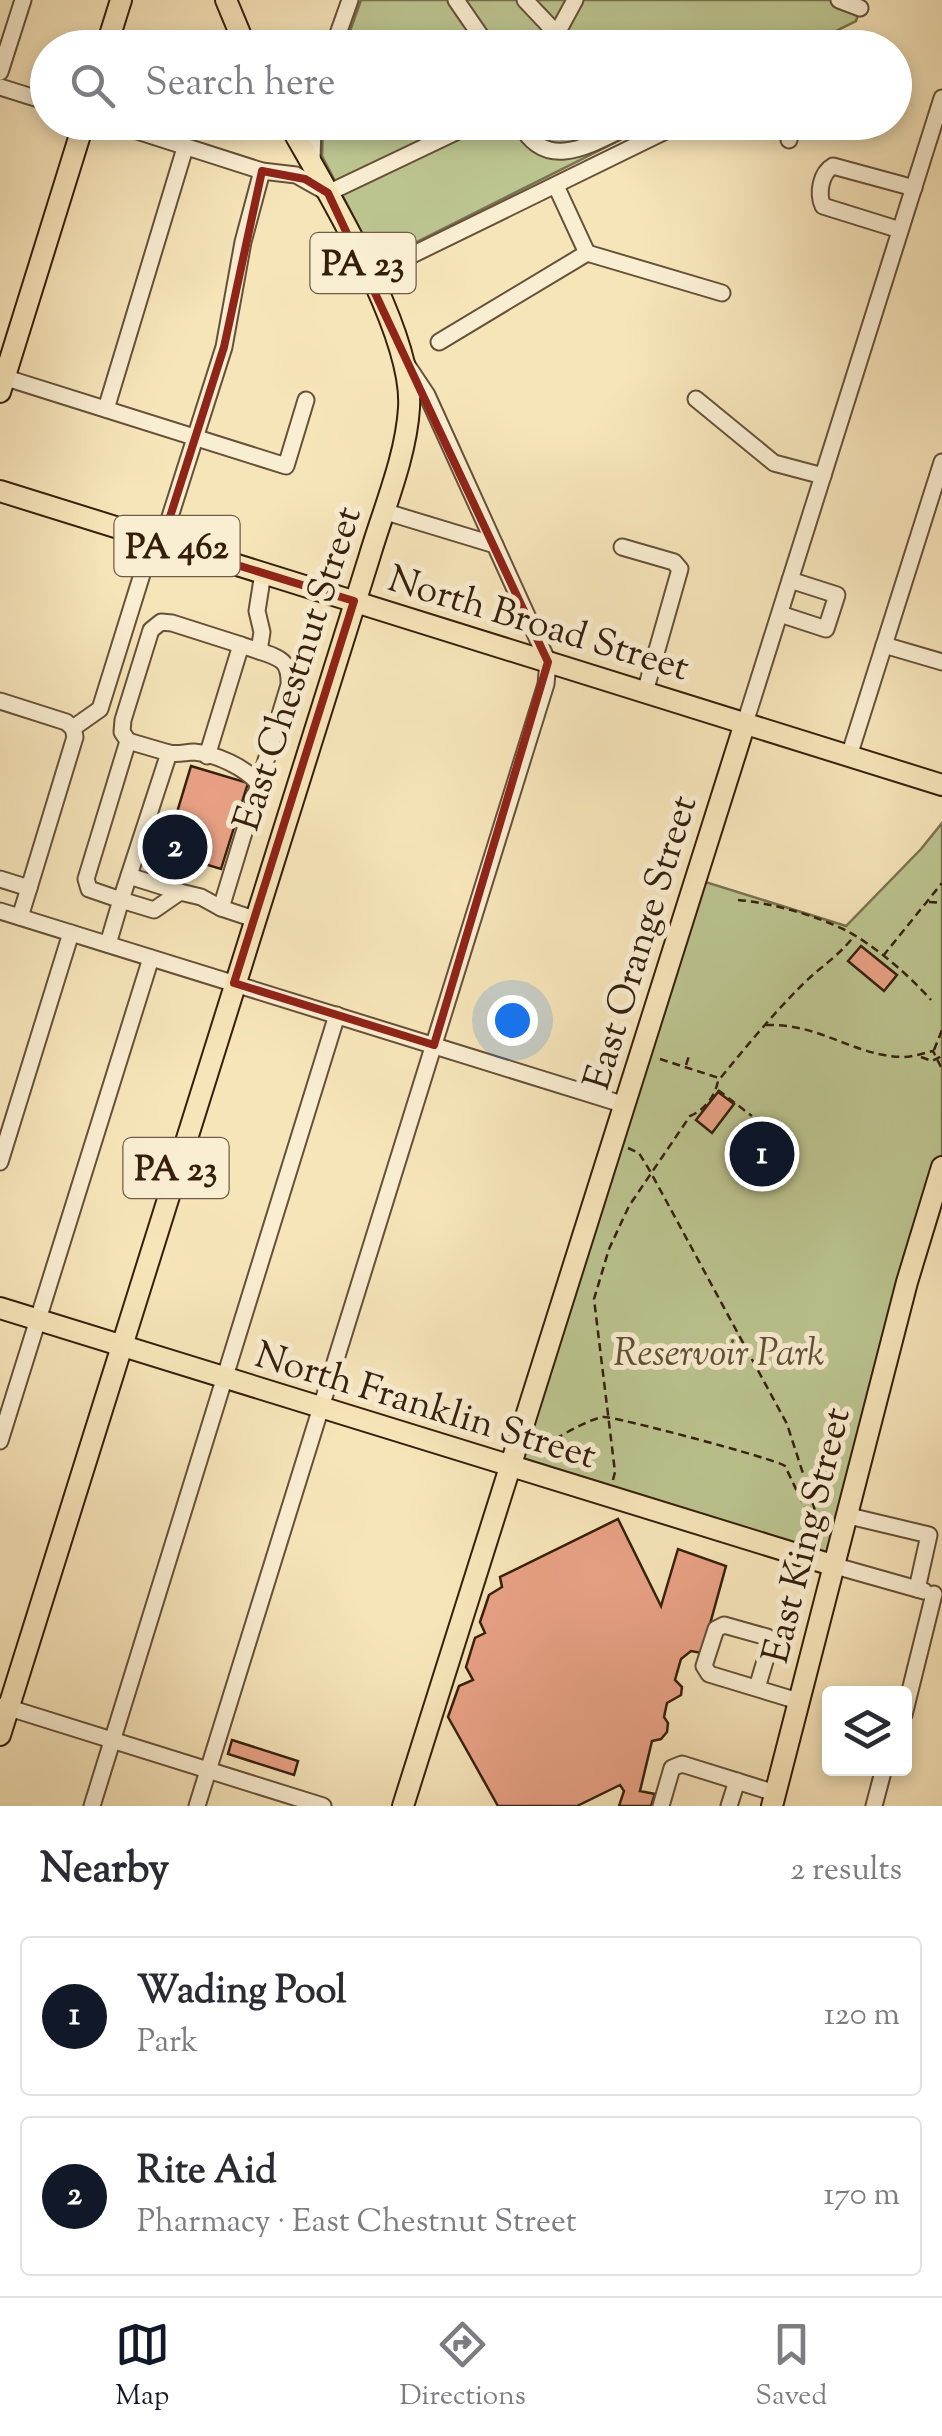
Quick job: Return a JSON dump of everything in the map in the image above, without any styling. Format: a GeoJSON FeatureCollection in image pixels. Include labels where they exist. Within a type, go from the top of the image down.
{"type":"FeatureCollection","features":[{"type":"Feature","properties":{"kind":"main road"},"geometry":{"type":"LineString","coordinates":[[112,30],[121,0]]}},
{"type":"Feature","properties":{"kind":"main road"},"geometry":{"type":"LineString","coordinates":[[226,0],[238,30]]}},
{"type":"Feature","properties":{"kind":"main road"},"geometry":{"type":"LineString","coordinates":[[2,382],[78,140]]}},
{"type":"Feature","properties":{"kind":"main road","name":"PA 23"},"geometry":{"type":"LineString","coordinates":[[298,140],[369,276],[406,364]]}},
{"type":"Feature","properties":{"kind":"main road","name":"East Chestnut Street"},"geometry":{"type":"LineString","coordinates":[[0,1736],[4,1707],[383,510],[407,426],[406,364]]}},
{"type":"Feature","properties":{"kind":"main road","name":"North Broad Street"},"geometry":{"type":"LineString","coordinates":[[0,491],[942,785]]}},
{"type":"Feature","properties":{"kind":"main road","name":"East Orange Street"},"geometry":{"type":"LineString","coordinates":[[403,1806],[745,723]]}},
{"type":"Feature","properties":{"kind":"main road","name":"East King Street"},"geometry":{"type":"LineString","coordinates":[[773,1800],[845,1515],[917,1246],[941,1172]]}},
{"type":"Feature","properties":{"kind":"main road","name":"North Franklin Street"},"geometry":{"type":"LineString","coordinates":[[0,1308],[832,1566]]}},
{"type":"Feature","properties":{"kind":"street"},"geometry":{"type":"LineString","coordinates":[[0,72],[23,0]]}},
{"type":"Feature","properties":{"kind":"street"},"geometry":{"type":"LineString","coordinates":[[338,30],[349,0]]}},
{"type":"Feature","properties":{"kind":"street"},"geometry":{"type":"LineString","coordinates":[[456,0],[477,30]]}},
{"type":"Feature","properties":{"kind":"street"},"geometry":{"type":"LineString","coordinates":[[525,0],[546,30]]}},
{"type":"Feature","properties":{"kind":"street"},"geometry":{"type":"LineString","coordinates":[[560,30],[575,0]]}},
{"type":"Feature","properties":{"kind":"street"},"geometry":{"type":"LineString","coordinates":[[839,0],[860,8]]}},
{"type":"Feature","properties":{"kind":"street"},"geometry":{"type":"LineString","coordinates":[[0,87],[30,96]]}},
{"type":"Feature","properties":{"kind":"street","name":"East Orange Street"},"geometry":{"type":"LineString","coordinates":[[745,723],[942,98]]}},
{"type":"Feature","properties":{"kind":"street"},"geometry":{"type":"LineString","coordinates":[[162,140],[262,171],[305,178],[328,194],[440,140]]}},
{"type":"Feature","properties":{"kind":"street"},"geometry":{"type":"LineString","coordinates":[[312,166],[313,140]]}},
{"type":"Feature","properties":{"kind":"street"},"geometry":{"type":"LineString","coordinates":[[530,140],[557,153],[596,140]]}},
{"type":"Feature","properties":{"kind":"street"},"geometry":{"type":"LineString","coordinates":[[369,276],[648,140]]}},
{"type":"Feature","properties":{"kind":"street"},"geometry":{"type":"LineString","coordinates":[[106,409],[185,148]]}},
{"type":"Feature","properties":{"kind":"street"},"geometry":{"type":"LineString","coordinates":[[900,230],[823,206],[822,182],[833,166],[914,188]]}},
{"type":"Feature","properties":{"kind":"street"},"geometry":{"type":"LineString","coordinates":[[73,728],[100,709],[196,437],[224,347],[243,242],[262,171]]}},
{"type":"Feature","properties":{"kind":"street"},"geometry":{"type":"LineString","coordinates":[[556,186],[587,253]]}},
{"type":"Feature","properties":{"kind":"street"},"geometry":{"type":"LineString","coordinates":[[440,342],[587,253],[722,293]]}},
{"type":"Feature","properties":{"kind":"street"},"geometry":{"type":"LineString","coordinates":[[197,1806],[544,690],[548,662],[426,394],[406,364]]}},
{"type":"Feature","properties":{"kind":"street"},"geometry":{"type":"LineString","coordinates":[[2,382],[106,409],[286,466],[306,400]]}},
{"type":"Feature","properties":{"kind":"street"},"geometry":{"type":"LineString","coordinates":[[696,398],[774,463],[823,476]]}},
{"type":"Feature","properties":{"kind":"street"},"geometry":{"type":"LineString","coordinates":[[849,756],[942,462]]}},
{"type":"Feature","properties":{"kind":"street"},"geometry":{"type":"LineString","coordinates":[[383,510],[495,545]]}},
{"type":"Feature","properties":{"kind":"street"},"geometry":{"type":"LineString","coordinates":[[622,547],[674,562],[680,569],[645,692]]}},
{"type":"Feature","properties":{"kind":"street"},"geometry":{"type":"LineString","coordinates":[[259,651],[262,632],[257,610],[263,573]]}},
{"type":"Feature","properties":{"kind":"street"},"geometry":{"type":"LineString","coordinates":[[780,614],[826,629],[837,595],[790,580]]}},
{"type":"Feature","properties":{"kind":"street"},"geometry":{"type":"LineString","coordinates":[[222,908],[289,686],[290,668],[283,658],[160,622],[151,630],[122,720],[122,732],[128,741],[174,754],[192,752],[250,772],[259,784]]}},
{"type":"Feature","properties":{"kind":"street"},"geometry":{"type":"LineString","coordinates":[[207,756],[240,645]]}},
{"type":"Feature","properties":{"kind":"street"},"geometry":{"type":"LineString","coordinates":[[884,646],[942,662]]}},
{"type":"Feature","properties":{"kind":"street"},"geometry":{"type":"LineString","coordinates":[[0,701],[66,722],[75,737],[20,917]]}},
{"type":"Feature","properties":{"kind":"street"},"geometry":{"type":"LineString","coordinates":[[128,741],[86,878],[88,889],[154,910],[180,892]]}},
{"type":"Feature","properties":{"kind":"street"},"geometry":{"type":"LineString","coordinates":[[108,944],[174,754]]}},
{"type":"Feature","properties":{"kind":"street"},"geometry":{"type":"LineString","coordinates":[[129,876],[201,897],[254,919]]}},
{"type":"Feature","properties":{"kind":"street"},"geometry":{"type":"LineString","coordinates":[[0,879],[29,888]]}},
{"type":"Feature","properties":{"kind":"street"},"geometry":{"type":"LineString","coordinates":[[0,911],[625,1105]]}},
{"type":"Feature","properties":{"kind":"street"},"geometry":{"type":"LineString","coordinates":[[0,1162],[71,933]]}},
{"type":"Feature","properties":{"kind":"street"},"geometry":{"type":"LineString","coordinates":[[0,1441],[151,958]]}},
{"type":"Feature","properties":{"kind":"street"},"geometry":{"type":"LineString","coordinates":[[92,1806],[337,1016]]}},
{"type":"Feature","properties":{"kind":"street"},"geometry":{"type":"LineString","coordinates":[[845,1515],[928,1535],[917,1589]]}},
{"type":"Feature","properties":{"kind":"street"},"geometry":{"type":"LineString","coordinates":[[832,1566],[938,1596],[912,1687]]}},
{"type":"Feature","properties":{"kind":"street"},"geometry":{"type":"LineString","coordinates":[[757,1688],[770,1644],[767,1636],[724,1625],[716,1629],[704,1666],[709,1674],[798,1701]]}},
{"type":"Feature","properties":{"kind":"street"},"geometry":{"type":"LineString","coordinates":[[4,1707],[324,1806]]}},
{"type":"Feature","properties":{"kind":"street"},"geometry":{"type":"LineString","coordinates":[[661,1806],[672,1768],[682,1764],[737,1781],[773,1800]]}},
{"type":"Feature","properties":{"kind":"street"},"geometry":{"type":"LineString","coordinates":[[874,1806],[882,1776]]}},
{"type":"Feature","properties":{"kind":"street"},"geometry":{"type":"LineString","coordinates":[[729,1806],[737,1781]]}},
{"type":"Feature","properties":{"kind":"path"},"geometry":{"type":"LineString","coordinates":[[882,957],[942,883]]}},
{"type":"Feature","properties":{"kind":"path"},"geometry":{"type":"LineString","coordinates":[[738,900],[760,902],[844,930],[916,983],[932,1000]]}},
{"type":"Feature","properties":{"kind":"path"},"geometry":{"type":"LineString","coordinates":[[927,902],[942,903]]}},
{"type":"Feature","properties":{"kind":"path"},"geometry":{"type":"LineString","coordinates":[[615,1472],[594,1299],[609,1249],[650,1171],[690,1116],[700,1112],[720,1078],[778,1009],[837,958],[854,936]]}},
{"type":"Feature","properties":{"kind":"path"},"geometry":{"type":"LineString","coordinates":[[778,1009],[782,1025]]}},
{"type":"Feature","properties":{"kind":"path"},"geometry":{"type":"LineString","coordinates":[[765,1025],[815,1030],[884,1055],[934,1051]]}},
{"type":"Feature","properties":{"kind":"path"},"geometry":{"type":"LineString","coordinates":[[934,1051],[942,1030]]}},
{"type":"Feature","properties":{"kind":"path"},"geometry":{"type":"LineString","coordinates":[[934,1051],[940,1057],[942,1069]]}},
{"type":"Feature","properties":{"kind":"path"},"geometry":{"type":"LineString","coordinates":[[641,1052],[720,1078]]}},
{"type":"Feature","properties":{"kind":"path"},"geometry":{"type":"LineString","coordinates":[[917,1055],[930,1061],[940,1057]]}},
{"type":"Feature","properties":{"kind":"path"},"geometry":{"type":"LineString","coordinates":[[685,1067],[688,1056]]}},
{"type":"Feature","properties":{"kind":"path"},"geometry":{"type":"LineString","coordinates":[[717,1089],[752,1116]]}},
{"type":"Feature","properties":{"kind":"path"},"geometry":{"type":"LineString","coordinates":[[538,1449],[608,1417],[778,1461],[785,1466],[819,1530],[787,1424],[640,1153],[630,1148]]}},
{"type":"Feature","properties":{"kind":"highlighted area"},"geometry":{"type":"Polygon","coordinates":[[[262,171],[305,179],[328,193],[548,662],[434,1045],[234,983],[354,601],[162,542],[224,347],[262,171]]]}},
{"type":"Feature","properties":{"kind":"green space"},"geometry":{"type":"Polygon","coordinates":[[[361,0],[863,0],[856,21],[838,30],[350,30],[361,0]]]}},
{"type":"Feature","properties":{"kind":"green space"},"geometry":{"type":"Polygon","coordinates":[[[322,140],[620,140],[377,262],[322,156],[322,140]]]}},
{"type":"Feature","properties":{"kind":"green space","name":"Reservoir Park"},"geometry":{"type":"Polygon","coordinates":[[[942,823],[942,1167],[832,1565],[510,1467],[696,879],[846,926],[942,823]]]}},
{"type":"Feature","properties":{"kind":"building"},"geometry":{"type":"Polygon","coordinates":[[[191,766],[248,783],[221,869],[165,852],[191,766]]]}},
{"type":"Feature","properties":{"kind":"building"},"geometry":{"type":"Polygon","coordinates":[[[861,946],[897,975],[884,991],[848,961],[861,946]]]}},
{"type":"Feature","properties":{"kind":"building"},"geometry":{"type":"Polygon","coordinates":[[[718,1092],[734,1104],[712,1133],[696,1120],[718,1092]]]}},
{"type":"Feature","properties":{"kind":"building"},"geometry":{"type":"Polygon","coordinates":[[[618,1519],[661,1606],[678,1549],[726,1566],[702,1653],[691,1651],[681,1659],[675,1680],[682,1687],[681,1695],[667,1703],[667,1732],[652,1741],[640,1791],[655,1794],[651,1806],[619,1806],[624,1791],[620,1785],[577,1806],[498,1806],[448,1717],[459,1686],[473,1680],[466,1667],[475,1638],[485,1633],[480,1622],[489,1595],[502,1587],[500,1577],[618,1519]]]}},
{"type":"Feature","properties":{"kind":"building"},"geometry":{"type":"Polygon","coordinates":[[[232,1740],[298,1761],[294,1775],[228,1754],[232,1740]]]}},
{"type":"Feature","properties":{"kind":"place","name":"Rite Aid"},"geometry":{"type":"Point","coordinates":[175,847]}},
{"type":"Feature","properties":{"kind":"place","name":"Wading Pool"},"geometry":{"type":"Point","coordinates":[762,1154]}}]}
